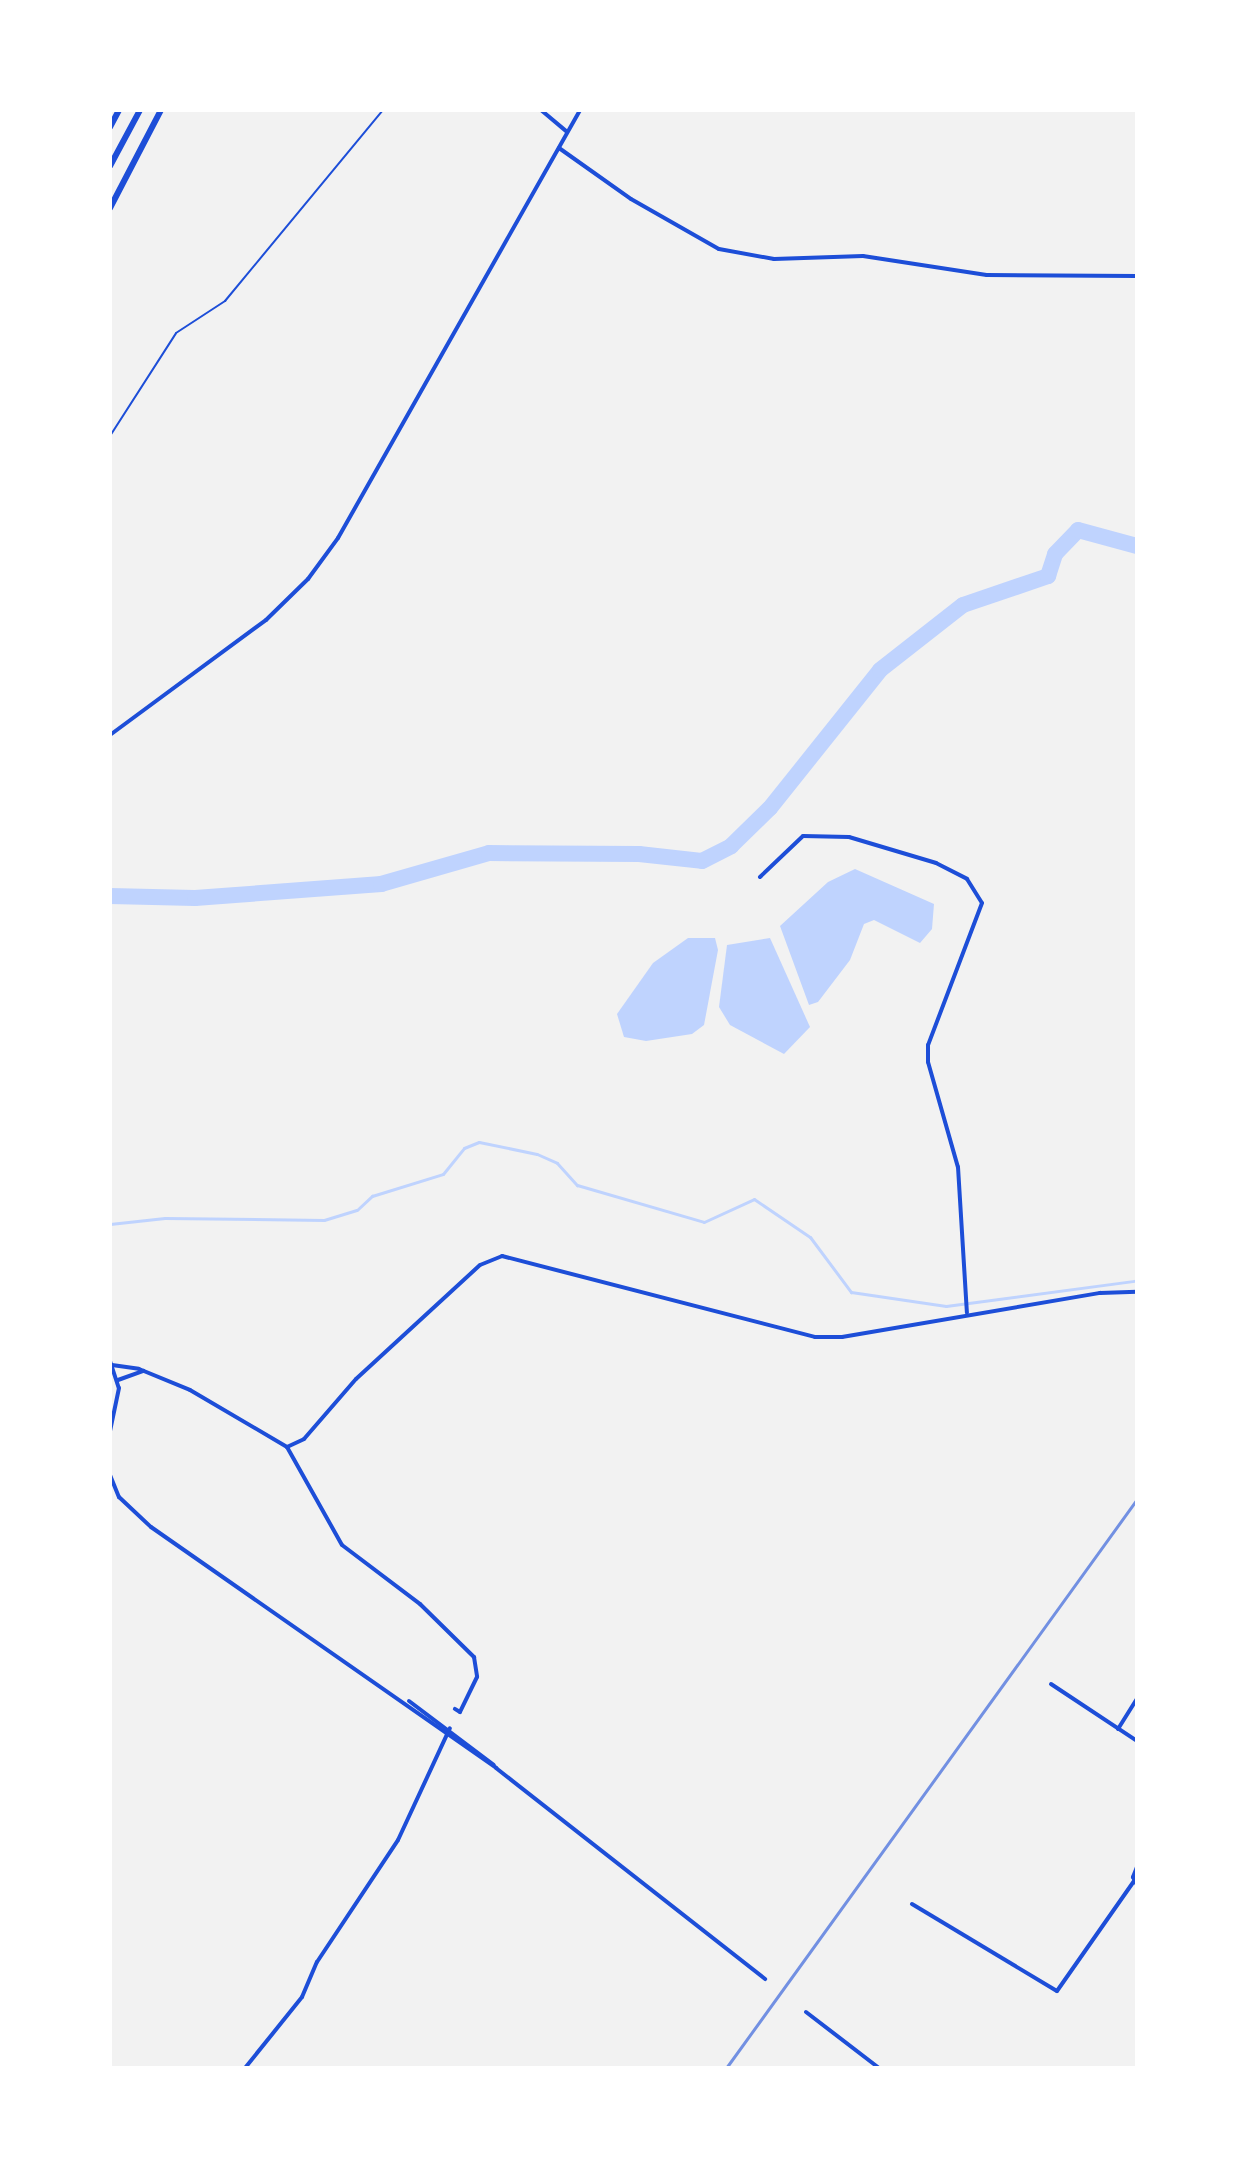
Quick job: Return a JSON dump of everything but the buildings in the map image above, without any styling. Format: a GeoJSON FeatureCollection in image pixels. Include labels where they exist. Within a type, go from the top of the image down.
{"type":"FeatureCollection","features":[{"type":"Feature","properties":{"kind":"highway"},"geometry":{"type":"LineString","coordinates":[[110,127],[119,110]]}},
{"type":"Feature","properties":{"kind":"highway"},"geometry":{"type":"LineString","coordinates":[[110,166],[140,110]]}},
{"type":"Feature","properties":{"kind":"highway"},"geometry":{"type":"LineString","coordinates":[[110,208],[161,110]]}},
{"type":"Feature","properties":{"kind":"street"},"geometry":{"type":"LineString","coordinates":[[541,110],[568,132]]}},
{"type":"Feature","properties":{"kind":"street"},"geometry":{"type":"LineString","coordinates":[[110,735],[266,620],[308,579],[345,525],[580,110]]}},
{"type":"Feature","properties":{"kind":"street"},"geometry":{"type":"LineString","coordinates":[[559,148],[631,199],[719,249],[774,259],[863,256],[987,275],[1137,276]]}},
{"type":"Feature","properties":{"kind":"street"},"geometry":{"type":"LineString","coordinates":[[760,877],[803,836],[849,837],[946,868],[967,879],[982,903],[928,1045],[928,1062],[958,1167],[966,1310]]}},
{"type":"Feature","properties":{"kind":"street"},"geometry":{"type":"LineString","coordinates":[[287,1447],[304,1439],[356,1379],[493,1258],[517,1257],[815,1337],[842,1337],[966,1310],[1100,1293],[1137,1292]]}},
{"type":"Feature","properties":{"kind":"street"},"geometry":{"type":"LineString","coordinates":[[111,1363],[146,1372],[215,1401],[287,1447],[342,1545],[420,1604],[474,1657],[477,1677],[460,1712],[455,1709]]}},
{"type":"Feature","properties":{"kind":"street"},"geometry":{"type":"LineString","coordinates":[[110,1431],[118,1380],[111,1363]]}},
{"type":"Feature","properties":{"kind":"street"},"geometry":{"type":"LineString","coordinates":[[118,1380],[146,1372]]}},
{"type":"Feature","properties":{"kind":"street"},"geometry":{"type":"LineString","coordinates":[[110,1475],[124,1503],[151,1527],[449,1731],[765,1979]]}},
{"type":"Feature","properties":{"kind":"street"},"geometry":{"type":"LineString","coordinates":[[1051,1684],[1137,1741]]}},
{"type":"Feature","properties":{"kind":"street"},"geometry":{"type":"LineString","coordinates":[[1118,1729],[1137,1699]]}},
{"type":"Feature","properties":{"kind":"street"},"geometry":{"type":"LineString","coordinates":[[245,2068],[302,1997],[317,1962],[398,1840],[449,1731]]}},
{"type":"Feature","properties":{"kind":"street"},"geometry":{"type":"LineString","coordinates":[[912,1904],[1057,1991],[1135,1883],[1137,1867]]}},
{"type":"Feature","properties":{"kind":"street"},"geometry":{"type":"LineString","coordinates":[[806,2012],[879,2068]]}},
{"type":"Feature","properties":{"kind":"path"},"geometry":{"type":"LineString","coordinates":[[110,436],[176,333],[225,301],[383,110]]}},
{"type":"Feature","properties":{"kind":"water"},"geometry":{"type":"Polygon","coordinates":[[[855,869],[934,904],[932,929],[920,943],[874,920],[864,924],[850,960],[818,1002],[809,1005],[780,926],[828,882],[855,869]]]}},
{"type":"Feature","properties":{"kind":"water"},"geometry":{"type":"Polygon","coordinates":[[[688,938],[715,938],[718,950],[704,1025],[692,1034],[646,1041],[624,1037],[617,1014],[653,963],[688,938]]]}},
{"type":"Feature","properties":{"kind":"water"},"geometry":{"type":"Polygon","coordinates":[[[770,938],[810,1027],[784,1054],[730,1025],[719,1007],[727,945],[770,938]]]}},
{"type":"Feature","properties":{"kind":"waterway"},"geometry":{"type":"LineString","coordinates":[[110,896],[195,898],[381,884],[489,853],[639,854],[702,861],[731,846],[770,808],[880,670],[963,605],[1048,576],[1055,554],[1078,530],[1137,546]]}},
{"type":"Feature","properties":{"kind":"waterway"},"geometry":{"type":"LineString","coordinates":[[110,1224],[165,1218],[324,1220],[357,1210],[372,1196],[443,1174],[464,1148],[479,1142],[537,1154],[557,1163],[577,1185],[704,1222],[754,1199],[810,1237],[851,1292],[946,1306],[1134,1281]]}},
{"type":"Feature","properties":{"kind":"railway"},"geometry":{"type":"LineString","coordinates":[[726,2068],[1137,1499]]}}]}
